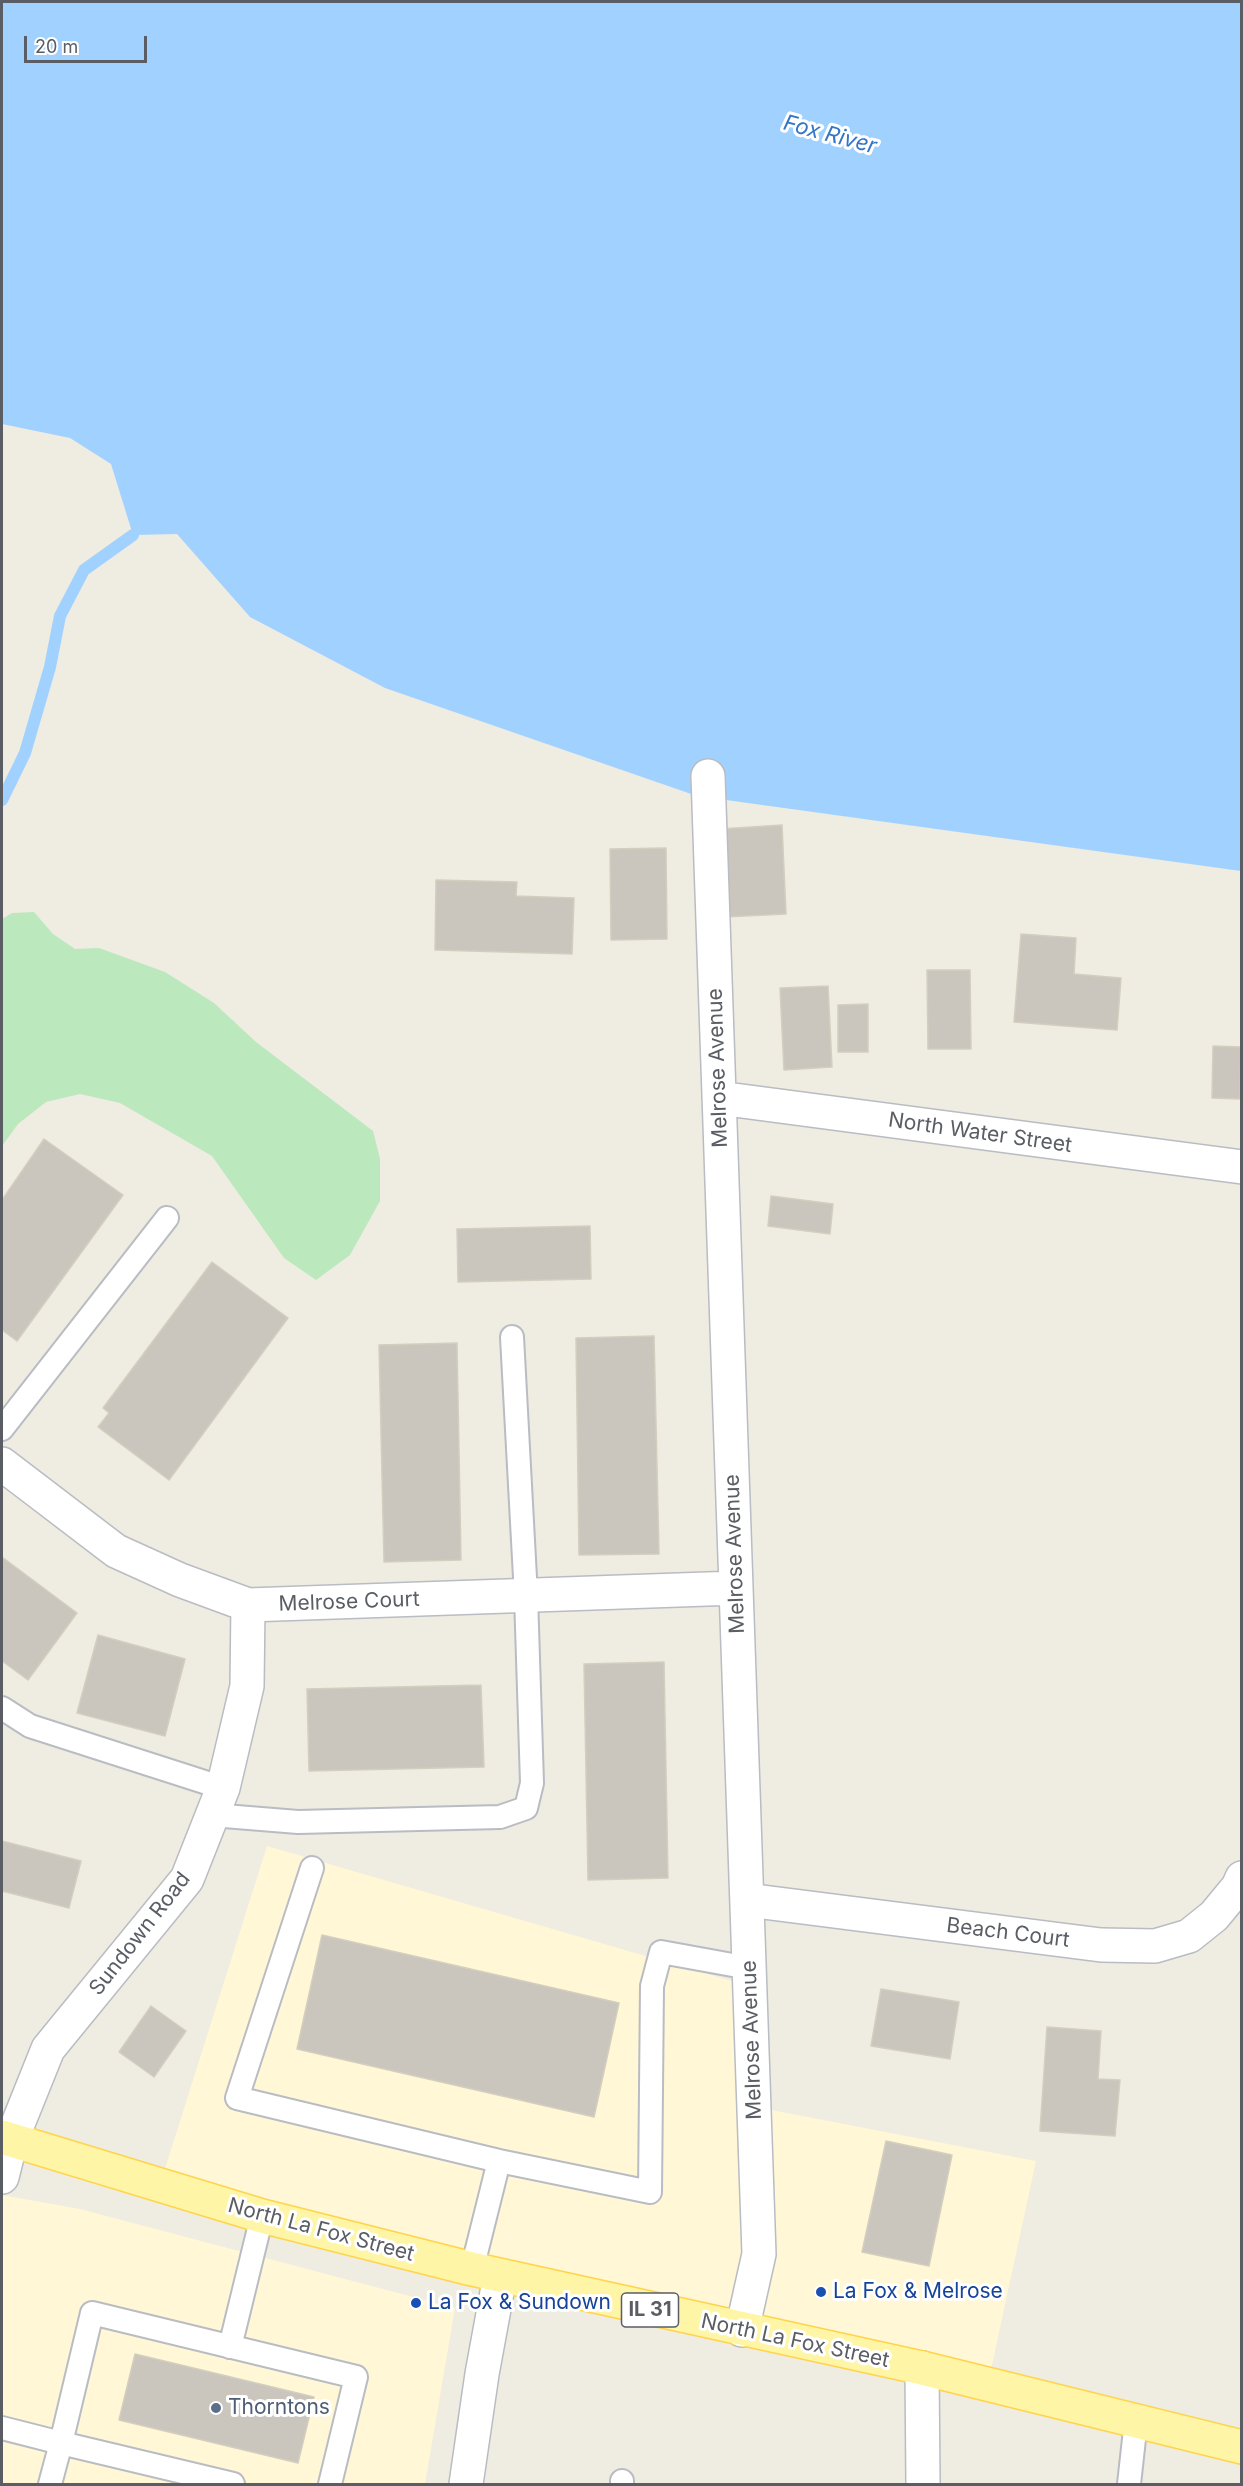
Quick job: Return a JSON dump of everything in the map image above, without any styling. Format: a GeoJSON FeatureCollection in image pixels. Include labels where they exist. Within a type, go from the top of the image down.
{"type":"FeatureCollection","features":[{"type":"Feature","properties":{"kind":"main road","name":"North La Fox Street"},"geometry":{"type":"LineString","coordinates":[[6,2139],[262,2216],[486,2272],[922,2368],[1242,2447]]}},
{"type":"Feature","properties":{"kind":"street","name":"Melrose Avenue"},"geometry":{"type":"LineString","coordinates":[[708,776],[759,2254],[742,2330]]}},
{"type":"Feature","properties":{"kind":"street","name":"North Water Street"},"geometry":{"type":"LineString","coordinates":[[719,1098],[1242,1167]]}},
{"type":"Feature","properties":{"kind":"street","name":"Melrose Court"},"geometry":{"type":"LineString","coordinates":[[2,1464],[116,1551],[180,1580],[248,1605],[736,1588]]}},
{"type":"Feature","properties":{"kind":"street","name":"Sundown Road"},"geometry":{"type":"LineString","coordinates":[[2,2177],[6,2139],[48,2049],[187,1879],[217,1801],[247,1686],[248,1605]]}},
{"type":"Feature","properties":{"kind":"street","name":"Beach Court"},"geometry":{"type":"LineString","coordinates":[[747,1900],[1101,1945],[1155,1946],[1189,1936],[1198,1929],[1214,1916],[1238,1887],[1242,1878]]}},
{"type":"Feature","properties":{"kind":"street"},"geometry":{"type":"LineString","coordinates":[[466,2484],[482,2374],[486,2272]]}},
{"type":"Feature","properties":{"kind":"street"},"geometry":{"type":"LineString","coordinates":[[922,2368],[924,2484]]}},
{"type":"Feature","properties":{"kind":"lane"},"geometry":{"type":"LineString","coordinates":[[2,1428],[167,1218]]}},
{"type":"Feature","properties":{"kind":"lane"},"geometry":{"type":"LineString","coordinates":[[2,1708],[30,1726],[217,1801],[310,1822],[501,1817],[525,1808],[531,1784],[526,1596],[512,1337]]}},
{"type":"Feature","properties":{"kind":"lane"},"geometry":{"type":"LineString","coordinates":[[312,1868],[237,2098],[499,2161],[650,2192],[652,1986],[661,1952],[749,1968]]}},
{"type":"Feature","properties":{"kind":"lane"},"geometry":{"type":"LineString","coordinates":[[486,2272],[499,2161]]}},
{"type":"Feature","properties":{"kind":"lane"},"geometry":{"type":"LineString","coordinates":[[230,2347],[262,2216]]}},
{"type":"Feature","properties":{"kind":"lane"},"geometry":{"type":"LineString","coordinates":[[50,2484],[92,2313],[356,2377],[330,2484]]}},
{"type":"Feature","properties":{"kind":"lane"},"geometry":{"type":"LineString","coordinates":[[1129,2484],[1136,2421]]}},
{"type":"Feature","properties":{"kind":"lane"},"geometry":{"type":"LineString","coordinates":[[2,2428],[232,2484]]}},
{"type":"Feature","properties":{"kind":"shaded area"},"geometry":{"type":"Polygon","coordinates":[[[267,1846],[742,1984],[749,2256],[736,2320],[163,2175],[267,1846]]]}},
{"type":"Feature","properties":{"kind":"shaded area"},"geometry":{"type":"Polygon","coordinates":[[[761,2108],[1036,2161],[989,2379],[750,2324],[761,2108]]]}},
{"type":"Feature","properties":{"kind":"shaded area"},"geometry":{"type":"Polygon","coordinates":[[[2,2195],[80,2209],[455,2308],[425,2484],[2,2484],[2,2195]]]}},
{"type":"Feature","properties":{"kind":"green space"},"geometry":{"type":"Polygon","coordinates":[[[34,912],[53,934],[75,949],[99,948],[165,972],[214,1003],[256,1042],[373,1131],[380,1159],[380,1201],[350,1255],[316,1280],[284,1258],[212,1156],[120,1103],[80,1094],[46,1102],[18,1124],[2,1146],[2,919],[12,913],[34,912]]]}},
{"type":"Feature","properties":{"kind":"water","name":"Fox River"},"geometry":{"type":"Polygon","coordinates":[[[2,2],[1241,2],[1241,871],[697,796],[385,688],[250,617],[177,534],[133,535],[111,464],[70,438],[2,424],[2,2]]]}},
{"type":"Feature","properties":{"kind":"building"},"geometry":{"type":"Polygon","coordinates":[[[782,825],[786,914],[724,917],[720,829],[782,825]]]}},
{"type":"Feature","properties":{"kind":"building"},"geometry":{"type":"Polygon","coordinates":[[[666,848],[667,939],[611,940],[610,849],[666,848]]]}},
{"type":"Feature","properties":{"kind":"building"},"geometry":{"type":"Polygon","coordinates":[[[436,880],[517,882],[516,896],[574,898],[572,954],[435,950],[436,880]]]}},
{"type":"Feature","properties":{"kind":"building"},"geometry":{"type":"Polygon","coordinates":[[[1021,934],[1076,938],[1074,974],[1121,978],[1117,1030],[1014,1022],[1021,934]]]}},
{"type":"Feature","properties":{"kind":"building"},"geometry":{"type":"Polygon","coordinates":[[[927,970],[970,970],[971,1049],[928,1049],[927,970]]]}},
{"type":"Feature","properties":{"kind":"building"},"geometry":{"type":"Polygon","coordinates":[[[828,986],[832,1067],[784,1070],[780,988],[828,986]]]}},
{"type":"Feature","properties":{"kind":"building"},"geometry":{"type":"Polygon","coordinates":[[[868,1004],[868,1052],[838,1052],[838,1005],[868,1004]]]}},
{"type":"Feature","properties":{"kind":"building"},"geometry":{"type":"Polygon","coordinates":[[[1213,1046],[1241,1047],[1240,1099],[1212,1098],[1213,1046]]]}},
{"type":"Feature","properties":{"kind":"building"},"geometry":{"type":"Polygon","coordinates":[[[44,1139],[123,1195],[17,1341],[2,1330],[2,1200],[44,1139]]]}},
{"type":"Feature","properties":{"kind":"building"},"geometry":{"type":"Polygon","coordinates":[[[771,1196],[833,1204],[830,1234],[768,1226],[771,1196]]]}},
{"type":"Feature","properties":{"kind":"building"},"geometry":{"type":"Polygon","coordinates":[[[590,1226],[591,1279],[458,1282],[457,1229],[590,1226]]]}},
{"type":"Feature","properties":{"kind":"building"},"geometry":{"type":"Polygon","coordinates":[[[212,1262],[288,1318],[169,1480],[98,1427],[109,1413],[103,1408],[212,1262]]]}},
{"type":"Feature","properties":{"kind":"building"},"geometry":{"type":"Polygon","coordinates":[[[654,1336],[659,1554],[579,1555],[576,1338],[654,1336]]]}},
{"type":"Feature","properties":{"kind":"building"},"geometry":{"type":"Polygon","coordinates":[[[457,1343],[461,1560],[384,1562],[379,1345],[457,1343]]]}},
{"type":"Feature","properties":{"kind":"building"},"geometry":{"type":"Polygon","coordinates":[[[2,1557],[77,1613],[28,1680],[2,1661],[2,1557]]]}},
{"type":"Feature","properties":{"kind":"building"},"geometry":{"type":"Polygon","coordinates":[[[98,1635],[185,1659],[165,1736],[77,1713],[98,1635]]]}},
{"type":"Feature","properties":{"kind":"building"},"geometry":{"type":"Polygon","coordinates":[[[664,1662],[668,1878],[588,1880],[584,1664],[664,1662]]]}},
{"type":"Feature","properties":{"kind":"building"},"geometry":{"type":"Polygon","coordinates":[[[481,1685],[484,1767],[309,1771],[307,1689],[481,1685]]]}},
{"type":"Feature","properties":{"kind":"building"},"geometry":{"type":"Polygon","coordinates":[[[2,1841],[81,1861],[69,1908],[2,1891],[2,1841]]]}},
{"type":"Feature","properties":{"kind":"building"},"geometry":{"type":"Polygon","coordinates":[[[322,1935],[619,2003],[594,2117],[297,2049],[322,1935]]]}},
{"type":"Feature","properties":{"kind":"building"},"geometry":{"type":"Polygon","coordinates":[[[881,1989],[959,2002],[950,2059],[871,2046],[881,1989]]]}},
{"type":"Feature","properties":{"kind":"building"},"geometry":{"type":"Polygon","coordinates":[[[151,2006],[186,2031],[154,2077],[119,2052],[151,2006]]]}},
{"type":"Feature","properties":{"kind":"building"},"geometry":{"type":"Polygon","coordinates":[[[1047,2027],[1101,2031],[1098,2079],[1120,2080],[1115,2136],[1040,2131],[1047,2027]]]}},
{"type":"Feature","properties":{"kind":"building"},"geometry":{"type":"Polygon","coordinates":[[[886,2141],[952,2155],[929,2266],[862,2252],[886,2141]]]}},
{"type":"Feature","properties":{"kind":"building","name":"Thorntons"},"geometry":{"type":"Polygon","coordinates":[[[135,2354],[314,2397],[298,2463],[119,2420],[135,2354]]]}},
{"type":"Feature","properties":{"kind":"waterway"},"geometry":{"type":"LineString","coordinates":[[2,800],[25,753],[50,667],[60,616],[84,570],[133,535]]}},
{"type":"Feature","properties":{"kind":"place","name":"La Fox & Melrose"},"geometry":{"type":"Point","coordinates":[821,2292]}},
{"type":"Feature","properties":{"kind":"place","name":"La Fox & Sundown"},"geometry":{"type":"Point","coordinates":[416,2303]}},
{"type":"Feature","properties":{"kind":"place","name":"Thorntons"},"geometry":{"type":"Point","coordinates":[216,2408]}}]}
